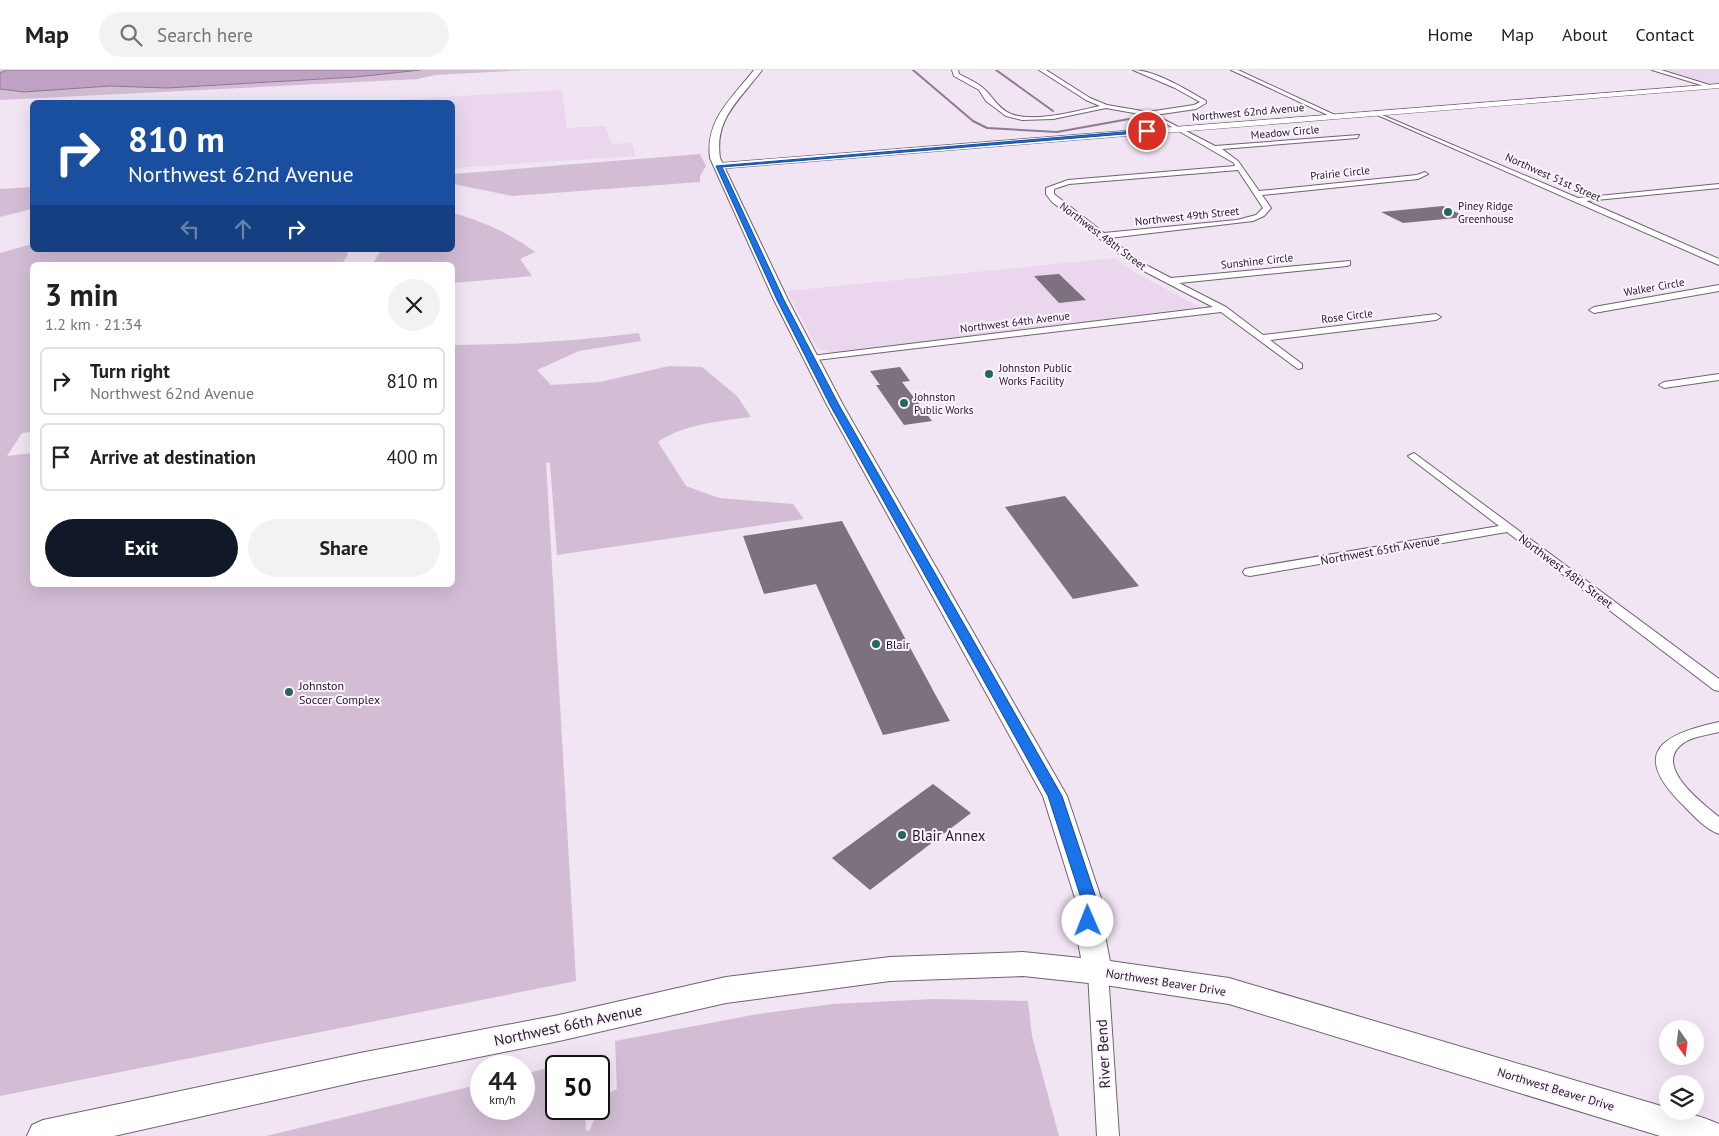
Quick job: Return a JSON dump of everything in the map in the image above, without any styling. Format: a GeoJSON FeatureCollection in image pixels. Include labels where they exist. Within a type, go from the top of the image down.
{"type":"FeatureCollection","features":[{"type":"Feature","properties":{"kind":"main road","name":"Northwest Beaver Drive"},"geometry":{"type":"LineString","coordinates":[[758,70],[714,128],[712,145],[719,166],[781,300],[811,359],[870,469],[1055,796],[1088,898],[1088,921],[1098,972],[1229,991],[1712,1136]]}},
{"type":"Feature","properties":{"kind":"main road","name":"Northwest 66th Avenue"},"geometry":{"type":"LineString","coordinates":[[42,1136],[350,1070],[542,1032],[726,990],[890,969],[1023,964],[1098,972]]}},
{"type":"Feature","properties":{"kind":"street"},"geometry":{"type":"LineString","coordinates":[[955,70],[956,75],[981,89],[988,100],[1008,115],[1042,119],[1106,106]]}},
{"type":"Feature","properties":{"kind":"street","name":"Northwest 49th Street"},"geometry":{"type":"LineString","coordinates":[[1042,70],[1072,90],[1106,106],[1148,114],[1182,128],[1232,158],[1267,208],[1265,213],[1249,220],[1102,236]]}},
{"type":"Feature","properties":{"kind":"street"},"geometry":{"type":"LineString","coordinates":[[1136,70],[1184,90],[1204,102],[1196,107],[1148,114]]}},
{"type":"Feature","properties":{"kind":"street"},"geometry":{"type":"LineString","coordinates":[[1234,70],[1334,116]]}},
{"type":"Feature","properties":{"kind":"street"},"geometry":{"type":"LineString","coordinates":[[1655,70],[1716,87]]}},
{"type":"Feature","properties":{"kind":"street","name":"Northwest 62nd Avenue"},"geometry":{"type":"LineString","coordinates":[[719,166],[1716,87]]}},
{"type":"Feature","properties":{"kind":"street","name":"Northwest 51st Street"},"geometry":{"type":"LineString","coordinates":[[1377,113],[1719,262]]}},
{"type":"Feature","properties":{"kind":"street","name":"Meadow Circle"},"geometry":{"type":"LineString","coordinates":[[1215,148],[1357,136]]}},
{"type":"Feature","properties":{"kind":"street","name":"Northwest 48th Street"},"geometry":{"type":"LineString","coordinates":[[1238,168],[1068,182],[1050,188],[1050,194],[1055,200],[1141,266],[1223,310],[1298,366]]}},
{"type":"Feature","properties":{"kind":"street","name":"Prairie Circle"},"geometry":{"type":"LineString","coordinates":[[1257,193],[1418,177],[1425,174]]}},
{"type":"Feature","properties":{"kind":"street"},"geometry":{"type":"LineString","coordinates":[[1578,200],[1719,186]]}},
{"type":"Feature","properties":{"kind":"street","name":"Sunshine Circle"},"geometry":{"type":"LineString","coordinates":[[1169,282],[1347,263]]}},
{"type":"Feature","properties":{"kind":"street","name":"Walker Circle"},"geometry":{"type":"LineString","coordinates":[[1594,310],[1719,288]]}},
{"type":"Feature","properties":{"kind":"street","name":"Northwest 64th Avenue"},"geometry":{"type":"LineString","coordinates":[[811,359],[1223,310]]}},
{"type":"Feature","properties":{"kind":"street","name":"Rose Circle"},"geometry":{"type":"LineString","coordinates":[[1260,338],[1436,317]]}},
{"type":"Feature","properties":{"kind":"street"},"geometry":{"type":"LineString","coordinates":[[1664,385],[1719,377]]}},
{"type":"Feature","properties":{"kind":"street","name":"Northwest 48th Street"},"geometry":{"type":"LineString","coordinates":[[1414,456],[1719,686]]}},
{"type":"Feature","properties":{"kind":"street","name":"Northwest 65th Avenue"},"geometry":{"type":"LineString","coordinates":[[1250,572],[1510,528]]}},
{"type":"Feature","properties":{"kind":"street"},"geometry":{"type":"LineString","coordinates":[[1719,727],[1678,738],[1665,753],[1664,763],[1675,787],[1719,827]]}},
{"type":"Feature","properties":{"kind":"street","name":"River Bend"},"geometry":{"type":"LineString","coordinates":[[1098,972],[1108,1136]]}},
{"type":"Feature","properties":{"kind":"shaded area"},"geometry":{"type":"Polygon","coordinates":[[[0,70],[529,70],[435,75],[418,79],[0,100],[0,70]]]}},
{"type":"Feature","properties":{"kind":"shaded area"},"geometry":{"type":"Polygon","coordinates":[[[6,70],[420,70],[356,77],[167,88],[110,86],[24,92],[0,89],[0,73],[6,70]]]}},
{"type":"Feature","properties":{"kind":"shaded area"},"geometry":{"type":"Polygon","coordinates":[[[1655,70],[1719,70],[1719,86],[1713,87],[1655,70]]]}},
{"type":"Feature","properties":{"kind":"shaded area"},"geometry":{"type":"Polygon","coordinates":[[[562,90],[567,128],[605,126],[612,144],[632,143],[635,156],[455,168],[455,100],[394,100],[562,90]]]}},
{"type":"Feature","properties":{"kind":"shaded area"},"geometry":{"type":"Polygon","coordinates":[[[700,154],[706,166],[700,176],[700,182],[512,196],[455,184],[455,174],[700,154]]]}},
{"type":"Feature","properties":{"kind":"shaded area"},"geometry":{"type":"Polygon","coordinates":[[[30,187],[30,210],[0,217],[0,189],[30,187]]]}},
{"type":"Feature","properties":{"kind":"shaded area"},"geometry":{"type":"Polygon","coordinates":[[[455,214],[496,228],[535,252],[520,259],[532,276],[455,283],[455,262],[374,262],[380,252],[455,252],[455,214]]]}},
{"type":"Feature","properties":{"kind":"shaded area","name":"Johnston Soccer Complex"},"geometry":{"type":"Polygon","coordinates":[[[30,245],[30,252],[347,252],[348,255],[343,262],[30,262],[30,432],[22,433],[7,456],[30,453],[30,587],[455,587],[455,345],[546,342],[639,333],[641,341],[579,351],[537,370],[551,385],[600,382],[669,366],[702,367],[737,396],[751,417],[691,427],[658,442],[686,486],[719,498],[793,504],[804,519],[557,555],[550,463],[546,462],[576,981],[0,1096],[0,253],[30,245]]]}},
{"type":"Feature","properties":{"kind":"shaded area"},"geometry":{"type":"Polygon","coordinates":[[[1115,258],[1134,272],[1202,308],[833,353],[817,348],[787,291],[1115,258]]]}},
{"type":"Feature","properties":{"kind":"shaded area"},"geometry":{"type":"Polygon","coordinates":[[[934,999],[1028,1001],[1032,1036],[1059,1136],[266,1136],[470,1087],[470,1120],[535,1120],[535,1071],[545,1069],[545,1120],[586,1120],[586,1131],[590,1130],[594,1120],[610,1120],[610,1092],[617,1089],[615,1041],[758,1014],[833,1004],[934,999]]]}},
{"type":"Feature","properties":{"kind":"building"},"geometry":{"type":"Polygon","coordinates":[[[1443,206],[1466,217],[1403,223],[1381,212],[1443,206]]]}},
{"type":"Feature","properties":{"kind":"building"},"geometry":{"type":"Polygon","coordinates":[[[1059,274],[1086,300],[1059,303],[1034,276],[1059,274]]]}},
{"type":"Feature","properties":{"kind":"building","name":"Johnston Public Works"},"geometry":{"type":"Polygon","coordinates":[[[900,367],[910,381],[902,382],[932,421],[904,425],[876,385],[880,385],[870,371],[900,367]]]}},
{"type":"Feature","properties":{"kind":"building"},"geometry":{"type":"Polygon","coordinates":[[[1065,496],[1139,586],[1073,599],[1005,507],[1065,496]]]}},
{"type":"Feature","properties":{"kind":"building","name":"Blair"},"geometry":{"type":"Polygon","coordinates":[[[842,521],[950,721],[883,735],[816,584],[764,594],[743,536],[842,521]]]}},
{"type":"Feature","properties":{"kind":"building","name":"Blair Annex"},"geometry":{"type":"Polygon","coordinates":[[[933,784],[971,813],[870,890],[832,858],[933,784]]]}},
{"type":"Feature","properties":{"kind":"waterway"},"geometry":{"type":"LineString","coordinates":[[913,70],[973,121],[987,128],[1057,132],[1129,119]]}},
{"type":"Feature","properties":{"kind":"waterway"},"geometry":{"type":"LineString","coordinates":[[996,70],[1053,111]]}},
{"type":"Feature","properties":{"kind":"place","name":"Piney Ridge Greenhouse"},"geometry":{"type":"Point","coordinates":[1448,212]}},
{"type":"Feature","properties":{"kind":"place","name":"Johnston Public Works Facility"},"geometry":{"type":"Point","coordinates":[989,374]}},
{"type":"Feature","properties":{"kind":"place","name":"Johnston Public Works"},"geometry":{"type":"Point","coordinates":[904,403]}},
{"type":"Feature","properties":{"kind":"place","name":"Blair"},"geometry":{"type":"Point","coordinates":[876,644]}},
{"type":"Feature","properties":{"kind":"place","name":"Johnston Soccer Complex"},"geometry":{"type":"Point","coordinates":[289,692]}},
{"type":"Feature","properties":{"kind":"place","name":"Blair Annex"},"geometry":{"type":"Point","coordinates":[902,835]}},
{"type":"Feature","properties":{"kind":"route"},"geometry":{"type":"LineString","coordinates":[[1088,921],[1088,898],[1055,796],[835,405],[781,300],[719,166],[1147,131]]}}]}
